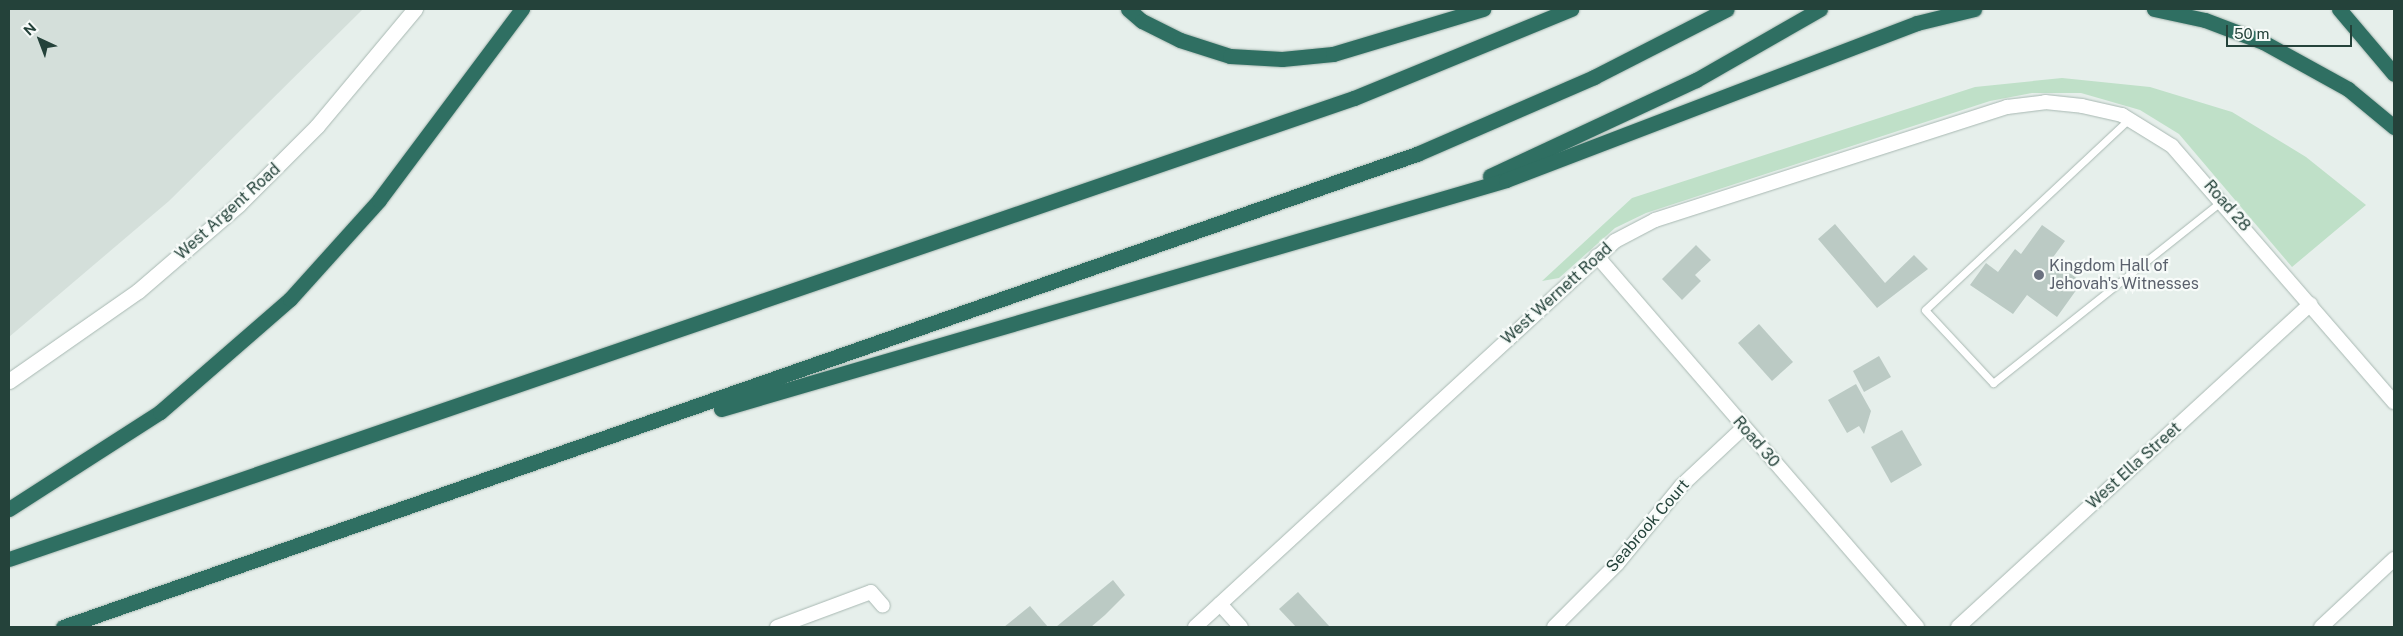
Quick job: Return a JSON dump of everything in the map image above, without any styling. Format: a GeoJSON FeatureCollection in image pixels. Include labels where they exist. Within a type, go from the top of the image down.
{"type":"FeatureCollection","features":[{"type":"Feature","properties":{"kind":"highway"},"geometry":{"type":"LineString","coordinates":[[9,509],[160,412],[290,299],[379,200],[522,9]]}},
{"type":"Feature","properties":{"kind":"highway"},"geometry":{"type":"LineString","coordinates":[[1128,9],[1142,21],[1180,40],[1230,56],[1282,59],[1333,54],[1483,9]]}},
{"type":"Feature","properties":{"kind":"highway"},"geometry":{"type":"LineString","coordinates":[[9,559],[1354,98],[1571,9]]}},
{"type":"Feature","properties":{"kind":"highway"},"geometry":{"type":"LineString","coordinates":[[63,627],[560,456],[1417,154],[1594,77],[1726,9]]}},
{"type":"Feature","properties":{"kind":"highway"},"geometry":{"type":"LineString","coordinates":[[1439,200],[1696,80],[1820,9]]}},
{"type":"Feature","properties":{"kind":"highway"},"geometry":{"type":"LineString","coordinates":[[560,456],[1439,200],[1657,125],[1917,23],[1974,9]]}},
{"type":"Feature","properties":{"kind":"highway"},"geometry":{"type":"LineString","coordinates":[[2154,9],[2205,20],[2263,42],[2348,89],[2394,127]]}},
{"type":"Feature","properties":{"kind":"highway"},"geometry":{"type":"LineString","coordinates":[[2339,9],[2394,74]]}},
{"type":"Feature","properties":{"kind":"main road","name":"West Argent Road"},"geometry":{"type":"LineString","coordinates":[[9,381],[138,291],[239,204],[317,126],[415,9]]}},
{"type":"Feature","properties":{"kind":"street","name":"Road 28"},"geometry":{"type":"LineString","coordinates":[[2007,107],[2046,102],[2082,106],[2129,119],[2186,157],[2394,402]]}},
{"type":"Feature","properties":{"kind":"street","name":"West Wernett Road"},"geometry":{"type":"LineString","coordinates":[[1195,627],[1597,256],[1655,220],[2007,107]]}},
{"type":"Feature","properties":{"kind":"street","name":"Road 30"},"geometry":{"type":"LineString","coordinates":[[1597,256],[1917,627]]}},
{"type":"Feature","properties":{"kind":"street","name":"West Ella Street"},"geometry":{"type":"LineString","coordinates":[[1958,627],[2311,304]]}},
{"type":"Feature","properties":{"kind":"street","name":"Seabrook Court"},"geometry":{"type":"LineString","coordinates":[[1554,627],[1617,564],[1681,486],[1744,428]]}},
{"type":"Feature","properties":{"kind":"street"},"geometry":{"type":"LineString","coordinates":[[2321,627],[2394,559]]}},
{"type":"Feature","properties":{"kind":"street"},"geometry":{"type":"LineString","coordinates":[[777,627],[872,592],[883,606]]}},
{"type":"Feature","properties":{"kind":"street"},"geometry":{"type":"LineString","coordinates":[[1220,604],[1241,627]]}},
{"type":"Feature","properties":{"kind":"lane"},"geometry":{"type":"LineString","coordinates":[[2129,119],[1925,310],[1993,383],[2223,200]]}},
{"type":"Feature","properties":{"kind":"shaded area"},"geometry":{"type":"Polygon","coordinates":[[[9,9],[363,9],[169,201],[9,337],[9,9]]]}},
{"type":"Feature","properties":{"kind":"green space"},"geometry":{"type":"Polygon","coordinates":[[[2062,78],[2150,87],[2232,112],[2306,157],[2366,205],[2292,267],[2179,134],[2140,110],[2081,93],[2032,93],[1990,101],[1646,213],[1615,228],[1559,278],[1542,281],[1632,198],[1975,87],[2062,78]]]}},
{"type":"Feature","properties":{"kind":"building"},"geometry":{"type":"Polygon","coordinates":[[[1835,224],[1885,283],[1914,255],[1928,269],[1877,308],[1818,239],[1835,224]]]}},
{"type":"Feature","properties":{"kind":"building","name":"Kingdom Hall of Jehovah's Witnesses"},"geometry":{"type":"Polygon","coordinates":[[[2042,225],[2065,241],[2051,260],[2082,282],[2057,317],[2027,295],[2013,314],[1970,285],[1986,263],[1998,272],[2015,249],[2021,254],[2042,225]]]}},
{"type":"Feature","properties":{"kind":"building"},"geometry":{"type":"Polygon","coordinates":[[[1696,245],[1711,260],[1695,275],[1701,281],[1682,300],[1662,279],[1696,245]]]}},
{"type":"Feature","properties":{"kind":"building"},"geometry":{"type":"Polygon","coordinates":[[[1759,324],[1793,362],[1772,381],[1738,343],[1759,324]]]}},
{"type":"Feature","properties":{"kind":"building"},"geometry":{"type":"Polygon","coordinates":[[[1879,356],[1891,377],[1864,392],[1853,371],[1879,356]]]}},
{"type":"Feature","properties":{"kind":"building"},"geometry":{"type":"Polygon","coordinates":[[[1856,384],[1871,411],[1864,434],[1859,426],[1847,433],[1828,400],[1856,384]]]}},
{"type":"Feature","properties":{"kind":"building"},"geometry":{"type":"Polygon","coordinates":[[[1902,430],[1922,465],[1891,483],[1871,447],[1902,430]]]}},
{"type":"Feature","properties":{"kind":"building"},"geometry":{"type":"Polygon","coordinates":[[[1113,580],[1125,595],[1091,627],[1056,627],[1113,580]]]}},
{"type":"Feature","properties":{"kind":"building"},"geometry":{"type":"Polygon","coordinates":[[[1298,592],[1330,627],[1296,627],[1279,609],[1298,592]]]}},
{"type":"Feature","properties":{"kind":"building"},"geometry":{"type":"Polygon","coordinates":[[[1030,606],[1048,627],[1004,627],[1030,606]]]}},
{"type":"Feature","properties":{"kind":"place","name":"Kingdom Hall of Jehovah's Witnesses"},"geometry":{"type":"Point","coordinates":[2039,275]}}]}
